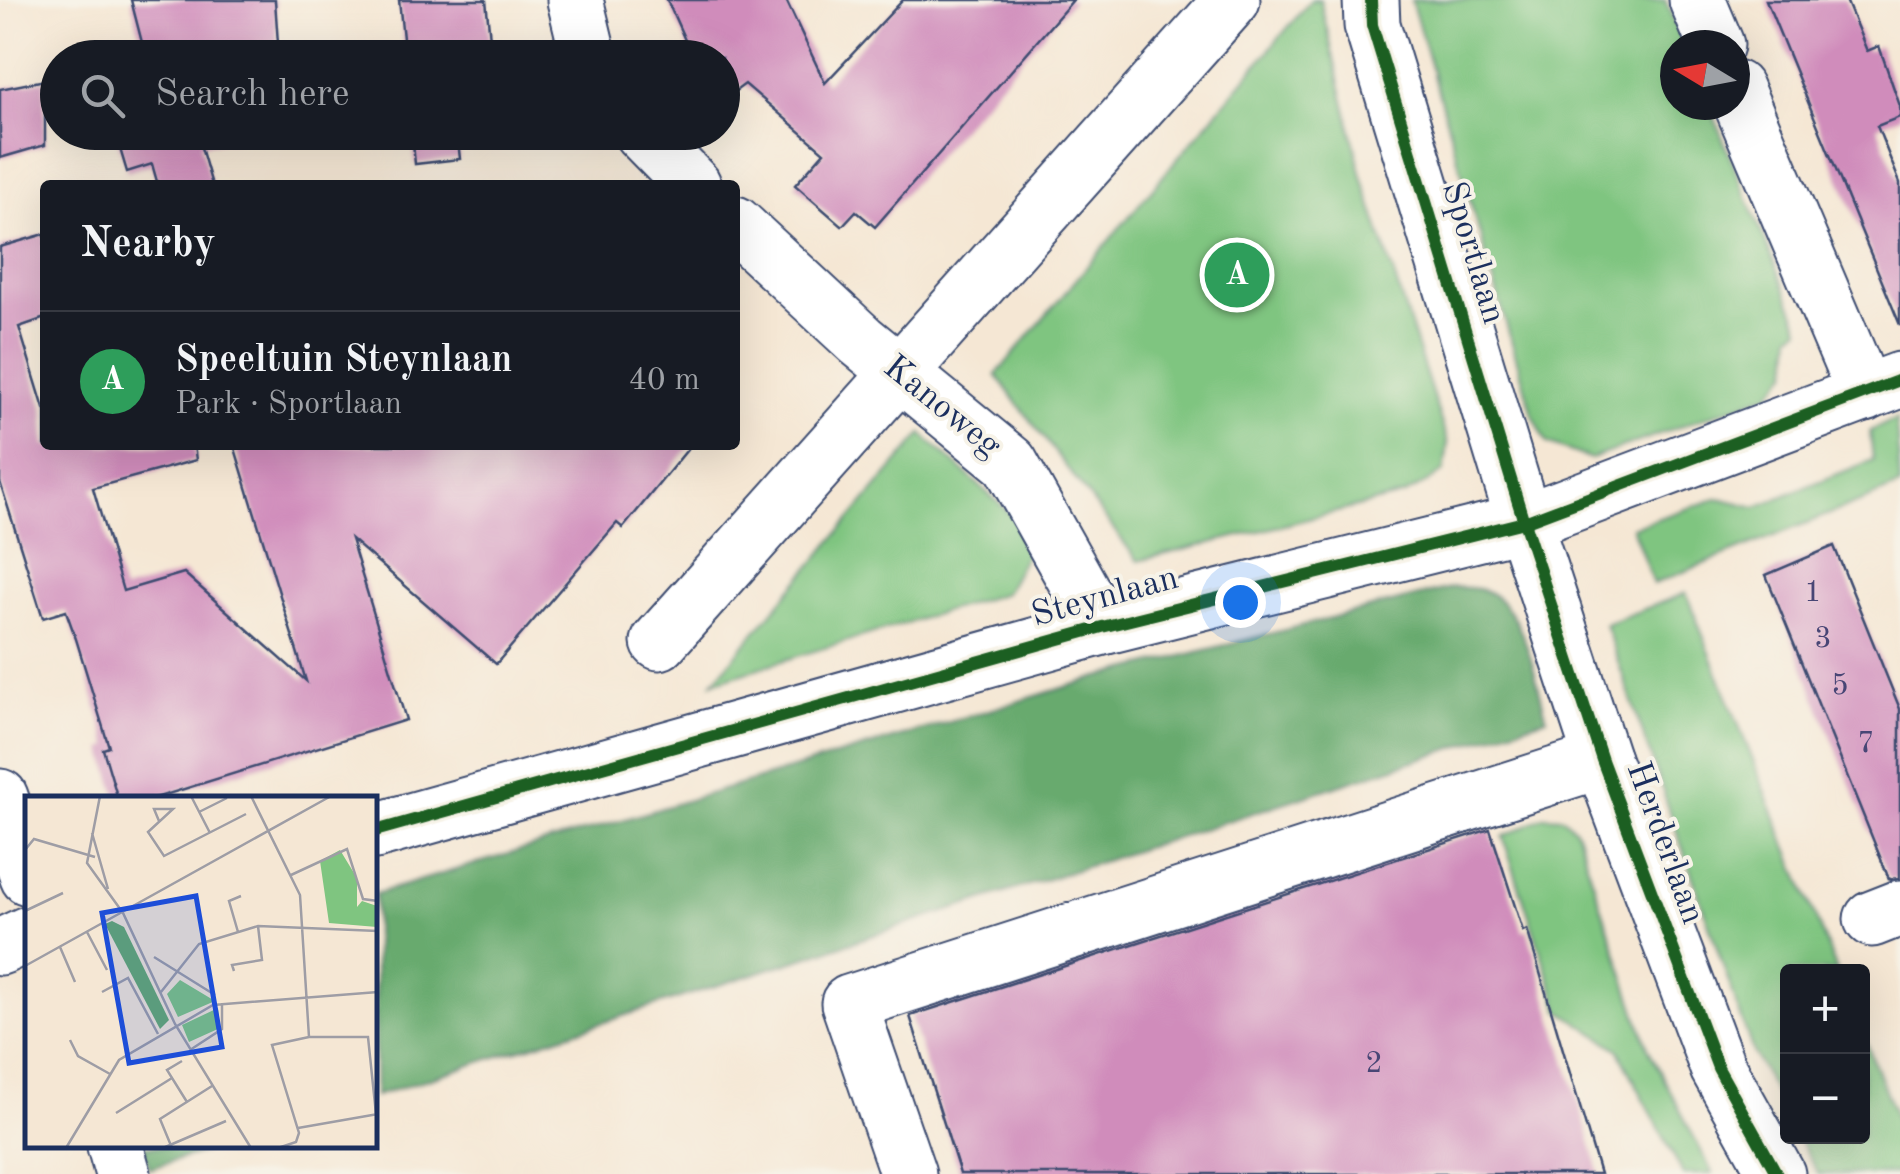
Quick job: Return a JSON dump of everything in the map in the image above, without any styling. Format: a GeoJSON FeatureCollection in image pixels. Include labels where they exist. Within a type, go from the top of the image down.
{"type":"FeatureCollection","features":[{"type":"Feature","properties":{"kind":"street"},"geometry":{"type":"LineString","coordinates":[[575,0],[585,40]]}},
{"type":"Feature","properties":{"kind":"street"},"geometry":{"type":"LineString","coordinates":[[660,642],[1232,0]]}},
{"type":"Feature","properties":{"kind":"street","name":"Sportlaan"},"geometry":{"type":"LineString","coordinates":[[1371,0],[1372,25],[1524,522]]}},
{"type":"Feature","properties":{"kind":"street"},"geometry":{"type":"LineString","coordinates":[[1697,0],[1710,30]]}},
{"type":"Feature","properties":{"kind":"street"},"geometry":{"type":"LineString","coordinates":[[1750,119],[1882,387]]}},
{"type":"Feature","properties":{"kind":"street"},"geometry":{"type":"LineString","coordinates":[[659,150],[687,180]]}},
{"type":"Feature","properties":{"kind":"street","name":"Kanoweg"},"geometry":{"type":"LineString","coordinates":[[740,228],[900,372],[1010,463],[1102,627]]}},
{"type":"Feature","properties":{"kind":"street","name":"Steynlaan"},"geometry":{"type":"LineString","coordinates":[[378,830],[1102,627],[1524,522],[1882,387]]}},
{"type":"Feature","properties":{"kind":"street","name":"Herderlaan"},"geometry":{"type":"LineString","coordinates":[[1524,522],[1602,760],[1718,1068],[1776,1174]]}},
{"type":"Feature","properties":{"kind":"street"},"geometry":{"type":"LineString","coordinates":[[908,1174],[849,1003],[1602,760]]}},
{"type":"Feature","properties":{"kind":"street"},"geometry":{"type":"LineString","coordinates":[[0,797],[25,868]]}},
{"type":"Feature","properties":{"kind":"street"},"geometry":{"type":"LineString","coordinates":[[0,947],[25,935]]}},
{"type":"Feature","properties":{"kind":"street"},"geometry":{"type":"LineString","coordinates":[[115,1149],[124,1174]]}},
{"type":"Feature","properties":{"kind":"green space"},"geometry":{"type":"Polygon","coordinates":[[[1311,0],[1320,0],[1362,176],[1448,443],[1444,472],[1405,495],[1138,561],[996,375],[1311,0]]]}},
{"type":"Feature","properties":{"kind":"green space"},"geometry":{"type":"Polygon","coordinates":[[[1411,0],[1665,0],[1678,30],[1660,30],[1660,120],[1715,120],[1801,328],[1792,334],[1789,371],[1769,394],[1591,459],[1547,443],[1533,415],[1411,0]]]}},
{"type":"Feature","properties":{"kind":"green space"},"geometry":{"type":"Polygon","coordinates":[[[1896,419],[1900,486],[1653,584],[1632,527],[1719,498],[1756,507],[1873,460],[1870,431],[1896,419]]]}},
{"type":"Feature","properties":{"kind":"green space"},"geometry":{"type":"Polygon","coordinates":[[[922,434],[1022,524],[1031,545],[1005,593],[713,682],[922,434]]]}},
{"type":"Feature","properties":{"kind":"green space"},"geometry":{"type":"Polygon","coordinates":[[[1454,587],[1475,588],[1500,600],[1520,629],[1547,718],[378,1095],[378,893],[1099,677],[1454,587]]]}},
{"type":"Feature","properties":{"kind":"green space"},"geometry":{"type":"Polygon","coordinates":[[[1686,593],[1834,964],[1780,964],[1780,1103],[1753,1052],[1605,624],[1686,593]]]}},
{"type":"Feature","properties":{"kind":"green space"},"geometry":{"type":"Polygon","coordinates":[[[1545,816],[1563,817],[1576,830],[1648,1048],[1713,1174],[1683,1174],[1618,1049],[1560,1010],[1503,837],[1545,816]]]}},
{"type":"Feature","properties":{"kind":"green space"},"geometry":{"type":"Polygon","coordinates":[[[1870,1052],[1900,1128],[1900,1174],[1818,1174],[1802,1144],[1870,1144],[1870,1052]]]}},
{"type":"Feature","properties":{"kind":"green space"},"geometry":{"type":"Polygon","coordinates":[[[144,1149],[213,1149],[149,1169],[144,1149]]]}},
{"type":"Feature","properties":{"kind":"building"},"geometry":{"type":"Polygon","coordinates":[[[131,0],[275,0],[278,40],[141,40],[131,0]]]}},
{"type":"Feature","properties":{"kind":"building"},"geometry":{"type":"Polygon","coordinates":[[[399,0],[486,0],[490,40],[403,40],[399,0]]]}},
{"type":"Feature","properties":{"kind":"building"},"geometry":{"type":"Polygon","coordinates":[[[667,0],[786,0],[825,83],[903,0],[1073,0],[875,227],[856,211],[842,226],[795,185],[824,152],[745,84],[740,88],[740,40],[685,40],[667,0]]]}},
{"type":"Feature","properties":{"kind":"building"},"geometry":{"type":"Polygon","coordinates":[[[1766,0],[1846,0],[1867,51],[1879,46],[1900,106],[1900,117],[1877,126],[1900,183],[1900,325],[1766,0]]]}},
{"type":"Feature","properties":{"kind":"building"},"geometry":{"type":"Polygon","coordinates":[[[40,81],[40,146],[0,158],[0,89],[40,81]]]}},
{"type":"Feature","properties":{"kind":"building"},"geometry":{"type":"Polygon","coordinates":[[[120,150],[202,150],[211,180],[157,180],[152,164],[127,172],[120,150]]]}},
{"type":"Feature","properties":{"kind":"building"},"geometry":{"type":"Polygon","coordinates":[[[414,150],[459,150],[460,159],[415,164],[414,150]]]}},
{"type":"Feature","properties":{"kind":"building"},"geometry":{"type":"Polygon","coordinates":[[[40,235],[40,320],[19,327],[40,396],[40,450],[195,450],[196,460],[93,488],[123,591],[184,573],[306,681],[236,450],[687,450],[623,528],[617,523],[496,664],[351,539],[406,720],[162,796],[117,796],[103,749],[109,747],[66,611],[43,618],[0,482],[0,247],[40,235]]]}},
{"type":"Feature","properties":{"kind":"building"},"geometry":{"type":"Polygon","coordinates":[[[1834,546],[1900,709],[1900,878],[1889,879],[1766,575],[1834,546]]]}},
{"type":"Feature","properties":{"kind":"building"},"geometry":{"type":"Polygon","coordinates":[[[1490,829],[1523,931],[1527,929],[1600,1174],[960,1174],[910,1016],[1490,829]]]}},
{"type":"Feature","properties":{"kind":"cycle path"},"geometry":{"type":"LineString","coordinates":[[1371,0],[1372,25],[1524,522],[1602,760],[1718,1068],[1777,1174]]}},
{"type":"Feature","properties":{"kind":"cycle path"},"geometry":{"type":"LineString","coordinates":[[378,830],[1102,627],[1524,522],[1900,380]]}},
{"type":"Feature","properties":{"kind":"place","name":"Speeltuin Steynlaan"},"geometry":{"type":"Point","coordinates":[1237,275]}}]}
